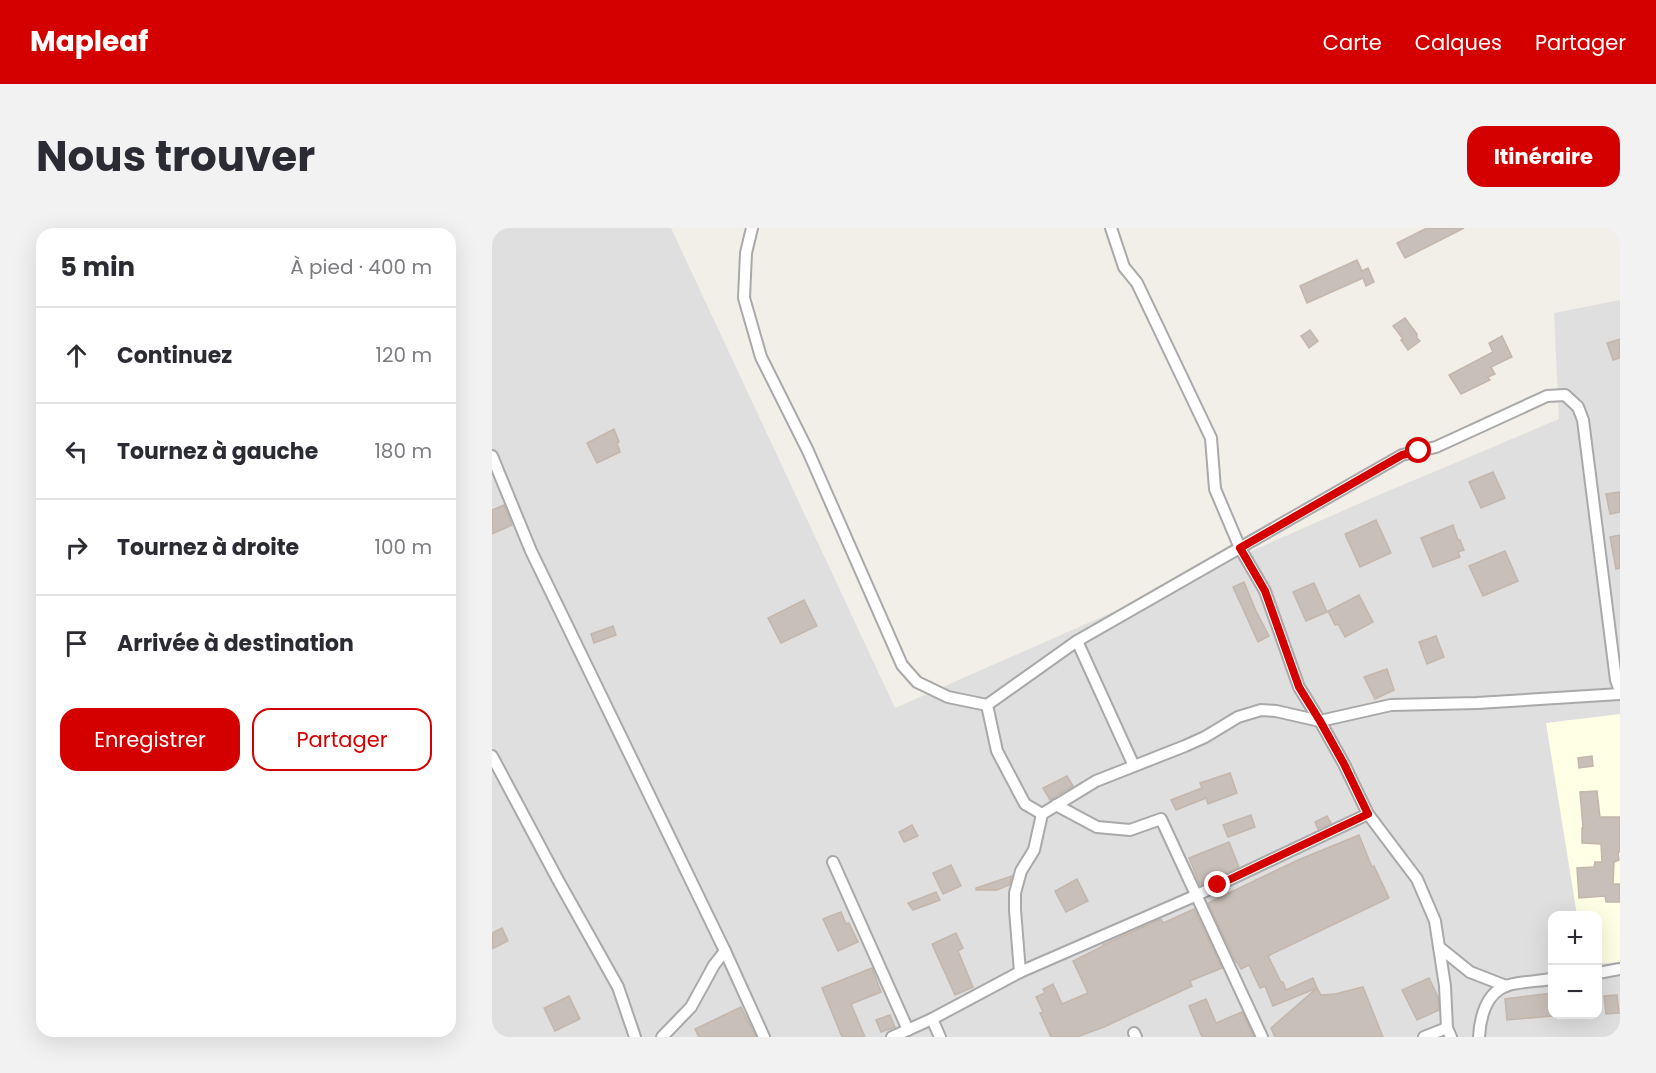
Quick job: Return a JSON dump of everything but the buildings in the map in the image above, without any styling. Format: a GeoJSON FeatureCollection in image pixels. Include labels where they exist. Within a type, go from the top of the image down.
{"type":"FeatureCollection","features":[{"type":"Feature","properties":{"kind":"street"},"geometry":{"type":"LineString","coordinates":[[752,228],[746,253],[744,298],[761,357],[808,451],[902,665],[917,682],[948,697],[987,705],[1077,641],[1402,455],[1436,447],[1547,396],[1565,395],[1578,407],[1583,420],[1616,680],[1620,693],[1477,703],[1391,705],[1320,721],[1261,710],[1238,717],[1185,747],[1096,781],[1042,814],[1034,850],[1021,871],[1015,893],[1020,972]]}},
{"type":"Feature","properties":{"kind":"street"},"geometry":{"type":"LineString","coordinates":[[1111,228],[1124,267],[1137,283],[1211,438],[1215,489],[1240,548],[1265,591],[1299,687],[1344,764],[1368,814],[1417,879],[1435,921],[1449,1032],[1424,1037]]}},
{"type":"Feature","properties":{"kind":"street"},"geometry":{"type":"LineString","coordinates":[[492,456],[531,551],[725,951],[764,1037]]}},
{"type":"Feature","properties":{"kind":"street"},"geometry":{"type":"LineString","coordinates":[[1077,641],[1134,766]]}},
{"type":"Feature","properties":{"kind":"street"},"geometry":{"type":"LineString","coordinates":[[987,705],[997,751],[1024,804],[1042,814]]}},
{"type":"Feature","properties":{"kind":"street"},"geometry":{"type":"LineString","coordinates":[[492,756],[618,987],[635,1037]]}},
{"type":"Feature","properties":{"kind":"street"},"geometry":{"type":"LineString","coordinates":[[1056,805],[1097,827],[1130,830],[1161,819],[1262,1037]]}},
{"type":"Feature","properties":{"kind":"street"},"geometry":{"type":"LineString","coordinates":[[892,1037],[932,1019],[1020,972],[1197,895],[1368,814]]}},
{"type":"Feature","properties":{"kind":"street"},"geometry":{"type":"LineString","coordinates":[[833,862],[908,1030]]}},
{"type":"Feature","properties":{"kind":"street"},"geometry":{"type":"LineString","coordinates":[[1439,947],[1470,972],[1506,986]]}},
{"type":"Feature","properties":{"kind":"street"},"geometry":{"type":"LineString","coordinates":[[662,1037],[691,1007],[714,965],[725,951]]}},
{"type":"Feature","properties":{"kind":"street"},"geometry":{"type":"LineString","coordinates":[[1602,972],[1620,969]]}},
{"type":"Feature","properties":{"kind":"street"},"geometry":{"type":"LineString","coordinates":[[1479,1037],[1480,1022],[1492,995],[1506,986],[1548,980]]}},
{"type":"Feature","properties":{"kind":"street"},"geometry":{"type":"LineString","coordinates":[[932,1019],[940,1037]]}},
{"type":"Feature","properties":{"kind":"shaded area"},"geometry":{"type":"Polygon","coordinates":[[[492,228],[671,228],[895,708],[1374,497],[1559,419],[1554,313],[1620,300],[1620,1037],[493,1037],[492,228]]]}},
{"type":"Feature","properties":{"kind":"shaded area"},"geometry":{"type":"Polygon","coordinates":[[[1620,714],[1620,962],[1602,964],[1602,911],[1576,911],[1546,723],[1620,714]]]}},
{"type":"Feature","properties":{"kind":"route"},"geometry":{"type":"LineString","coordinates":[[1218,885],[1368,814],[1344,764],[1299,687],[1265,591],[1240,548],[1402,455],[1419,451]]}}]}
